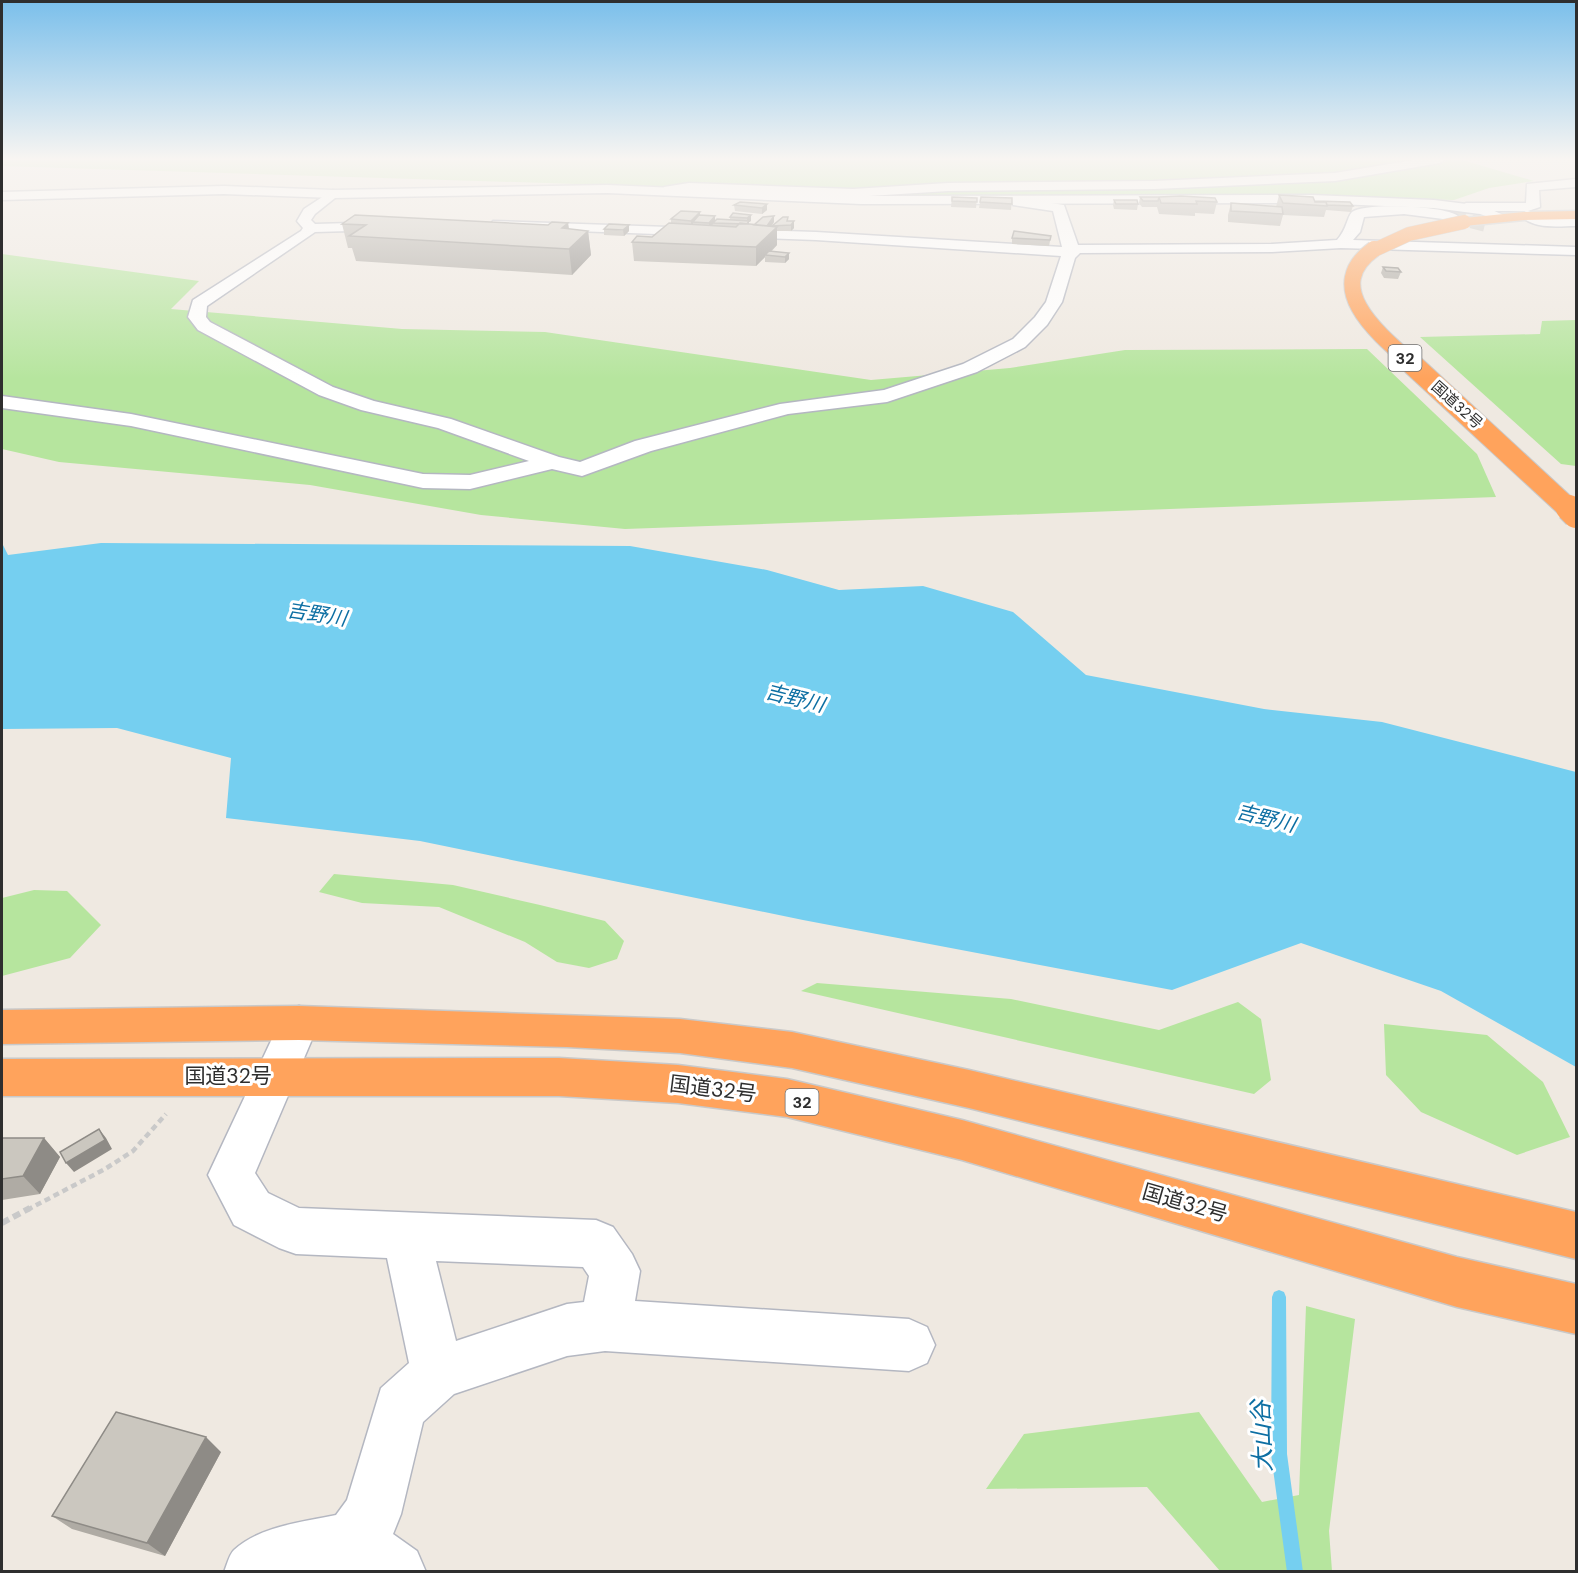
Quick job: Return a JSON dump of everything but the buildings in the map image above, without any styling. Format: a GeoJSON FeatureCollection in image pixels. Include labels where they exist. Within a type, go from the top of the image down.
{"type":"FeatureCollection","features":[{"type":"Feature","properties":{"kind":"highway","name":"国道32号"},"geometry":{"type":"LineString","coordinates":[[1413,232],[1373,250],[1359,262],[1353,272],[1353,294],[1367,320],[1576,515]]}},
{"type":"Feature","properties":{"kind":"highway"},"geometry":{"type":"LineString","coordinates":[[2,1027],[299,1023],[578,1030],[680,1036],[792,1050],[969,1089],[1576,1236]]}},
{"type":"Feature","properties":{"kind":"highway","name":"国道32号"},"geometry":{"type":"LineString","coordinates":[[2,1078],[559,1077],[678,1084],[787,1098],[962,1140],[1458,1282],[1576,1309]]}},
{"type":"Feature","properties":{"kind":"street"},"geometry":{"type":"LineString","coordinates":[[307,232],[199,304],[197,317],[204,326],[326,391],[368,406],[444,423],[552,462],[582,469],[643,446],[787,408],[887,396],[970,368],[1019,343],[1041,321],[1054,302],[1074,250]]}},
{"type":"Feature","properties":{"kind":"street"},"geometry":{"type":"LineString","coordinates":[[713,232],[1074,250],[1272,248],[1341,244],[1576,252]]}},
{"type":"Feature","properties":{"kind":"street"},"geometry":{"type":"LineString","coordinates":[[1065,232],[1069,246],[1074,250]]}},
{"type":"Feature","properties":{"kind":"street"},"geometry":{"type":"LineString","coordinates":[[1341,244],[1353,232]]}},
{"type":"Feature","properties":{"kind":"street"},"geometry":{"type":"LineString","coordinates":[[2,402],[131,420],[423,482],[470,482],[552,462]]}},
{"type":"Feature","properties":{"kind":"street"},"geometry":{"type":"LineString","coordinates":[[299,1023],[231,1175],[251,1209],[296,1231],[596,1244],[615,1271],[605,1324]]}},
{"type":"Feature","properties":{"kind":"street"},"geometry":{"type":"LineString","coordinates":[[406,1236],[438,1373]]}},
{"type":"Feature","properties":{"kind":"street"},"geometry":{"type":"LineString","coordinates":[[254,1572],[279,1557],[374,1556],[372,1514],[400,1407],[438,1373],[567,1330],[605,1324],[909,1345]]}},
{"type":"Feature","properties":{"kind":"path"},"geometry":{"type":"LineString","coordinates":[[2,1223],[105,1169],[133,1151],[166,1114]]}},
{"type":"Feature","properties":{"kind":"green space"},"geometry":{"type":"Polygon","coordinates":[[[2,254],[199,281],[171,309],[402,329],[545,332],[871,380],[1010,368],[1125,350],[1367,349],[1477,454],[1496,497],[625,529],[481,515],[310,485],[59,462],[2,449],[2,254]]]}},
{"type":"Feature","properties":{"kind":"green space"},"geometry":{"type":"Polygon","coordinates":[[[1576,320],[1576,466],[1561,464],[1420,337],[1540,334],[1542,321],[1576,320]]]}},
{"type":"Feature","properties":{"kind":"green space"},"geometry":{"type":"Polygon","coordinates":[[[334,874],[453,885],[540,905],[605,921],[624,941],[617,959],[589,968],[557,962],[525,942],[439,907],[362,903],[319,892],[334,874]]]}},
{"type":"Feature","properties":{"kind":"green space"},"geometry":{"type":"Polygon","coordinates":[[[34,890],[67,891],[101,925],[70,958],[2,976],[2,898],[34,890]]]}},
{"type":"Feature","properties":{"kind":"green space"},"geometry":{"type":"Polygon","coordinates":[[[817,983],[1011,999],[1159,1030],[1238,1002],[1261,1019],[1271,1080],[1254,1094],[801,991],[817,983]]]}},
{"type":"Feature","properties":{"kind":"green space"},"geometry":{"type":"Polygon","coordinates":[[[1384,1024],[1487,1035],[1543,1082],[1570,1137],[1517,1155],[1421,1112],[1386,1075],[1384,1024]]]}},
{"type":"Feature","properties":{"kind":"green space"},"geometry":{"type":"Polygon","coordinates":[[[1306,1306],[1355,1319],[1329,1531],[1332,1571],[1220,1571],[1147,1487],[986,1489],[1024,1434],[1199,1412],[1262,1502],[1299,1495],[1306,1306]]]}},
{"type":"Feature","properties":{"kind":"water","name":"吉野川"},"geometry":{"type":"Polygon","coordinates":[[[2,543],[8,555],[101,543],[630,546],[767,570],[839,590],[923,586],[1013,612],[1086,675],[1264,709],[1382,722],[1576,772],[1576,1067],[1441,991],[1301,943],[1172,990],[803,920],[420,841],[226,818],[231,758],[117,728],[2,729],[2,543]]]}},
{"type":"Feature","properties":{"kind":"waterway","name":"大山谷"},"geometry":{"type":"LineString","coordinates":[[1279,1297],[1279,1454],[1295,1572]]}}]}
